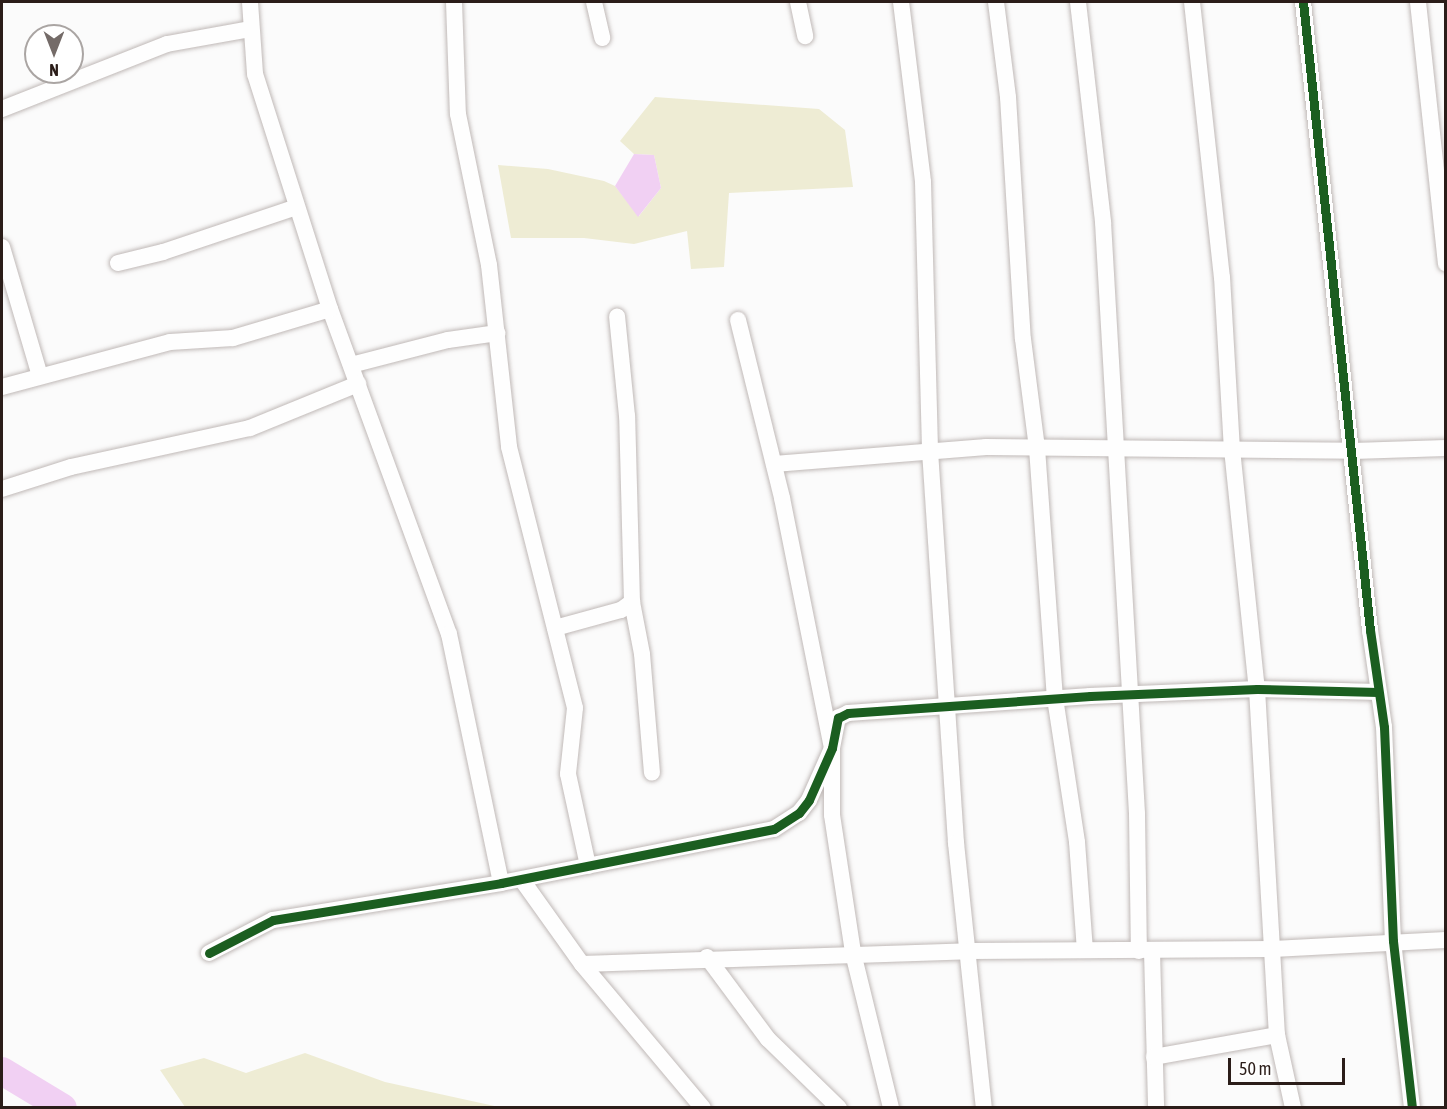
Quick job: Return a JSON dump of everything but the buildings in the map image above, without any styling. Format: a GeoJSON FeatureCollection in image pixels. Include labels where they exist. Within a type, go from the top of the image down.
{"type":"FeatureCollection","features":[{"type":"Feature","properties":{"kind":"street"},"geometry":{"type":"LineString","coordinates":[[250,2],[250,29],[255,74],[330,309],[449,634],[501,884]]}},
{"type":"Feature","properties":{"kind":"street"},"geometry":{"type":"LineString","coordinates":[[454,2],[458,114],[489,266],[509,447],[575,708],[568,774],[588,866]]}},
{"type":"Feature","properties":{"kind":"street"},"geometry":{"type":"LineString","coordinates":[[594,2],[602,38]]}},
{"type":"Feature","properties":{"kind":"street"},"geometry":{"type":"LineString","coordinates":[[798,2],[805,36]]}},
{"type":"Feature","properties":{"kind":"street"},"geometry":{"type":"LineString","coordinates":[[901,2],[922,182],[930,450],[949,705],[956,843],[984,1107]]}},
{"type":"Feature","properties":{"kind":"street"},"geometry":{"type":"LineString","coordinates":[[996,2],[1008,97],[1023,339],[1037,448],[1055,698],[1077,842],[1085,950]]}},
{"type":"Feature","properties":{"kind":"street"},"geometry":{"type":"LineString","coordinates":[[1078,2],[1103,222],[1128,694],[1156,1107]]}},
{"type":"Feature","properties":{"kind":"street"},"geometry":{"type":"LineString","coordinates":[[1192,2],[1222,278],[1232,450],[1257,689],[1277,1035],[1293,1107]]}},
{"type":"Feature","properties":{"kind":"street"},"geometry":{"type":"LineString","coordinates":[[1303,2],[1378,692],[1384,727],[1393,941],[1412,1107]]}},
{"type":"Feature","properties":{"kind":"street"},"geometry":{"type":"LineString","coordinates":[[1418,2],[1446,264]]}},
{"type":"Feature","properties":{"kind":"street"},"geometry":{"type":"LineString","coordinates":[[2,109],[167,44],[250,29]]}},
{"type":"Feature","properties":{"kind":"street"},"geometry":{"type":"LineString","coordinates":[[118,263],[163,252],[297,207]]}},
{"type":"Feature","properties":{"kind":"street"},"geometry":{"type":"LineString","coordinates":[[2,247],[7,293],[40,376]]}},
{"type":"Feature","properties":{"kind":"street"},"geometry":{"type":"LineString","coordinates":[[2,387],[170,342],[233,338],[330,309]]}},
{"type":"Feature","properties":{"kind":"street"},"geometry":{"type":"LineString","coordinates":[[617,316],[627,416],[632,602],[642,654],[652,773]]}},
{"type":"Feature","properties":{"kind":"street"},"geometry":{"type":"LineString","coordinates":[[209,953],[273,920],[501,884],[774,829],[799,813],[809,800],[832,748],[774,464],[738,320]]}},
{"type":"Feature","properties":{"kind":"street"},"geometry":{"type":"LineString","coordinates":[[351,365],[448,340],[498,333]]}},
{"type":"Feature","properties":{"kind":"street"},"geometry":{"type":"LineString","coordinates":[[2,489],[71,467],[250,428],[358,384]]}},
{"type":"Feature","properties":{"kind":"street"},"geometry":{"type":"LineString","coordinates":[[774,464],[930,450],[1114,447],[1353,450],[1446,447]]}},
{"type":"Feature","properties":{"kind":"street"},"geometry":{"type":"LineString","coordinates":[[555,628],[621,610],[632,602]]}},
{"type":"Feature","properties":{"kind":"street"},"geometry":{"type":"LineString","coordinates":[[891,1107],[853,953],[832,815],[832,748],[836,724],[842,715],[949,705],[1128,694],[1257,689],[1378,692]]}},
{"type":"Feature","properties":{"kind":"street"},"geometry":{"type":"LineString","coordinates":[[522,880],[582,964],[703,1107]]}},
{"type":"Feature","properties":{"kind":"street"},"geometry":{"type":"LineString","coordinates":[[582,964],[706,957],[853,953],[1273,949],[1446,940]]}},
{"type":"Feature","properties":{"kind":"street"},"geometry":{"type":"LineString","coordinates":[[706,957],[768,1039],[838,1107]]}},
{"type":"Feature","properties":{"kind":"street"},"geometry":{"type":"LineString","coordinates":[[1154,1057],[1277,1035]]}},
{"type":"Feature","properties":{"kind":"shaded area"},"geometry":{"type":"Polygon","coordinates":[[[655,97],[819,109],[845,130],[853,187],[729,193],[724,267],[691,269],[687,231],[634,244],[584,238],[511,238],[498,165],[548,169],[604,181],[615,186],[639,216],[661,188],[654,155],[634,154],[620,141],[655,97]]]}},
{"type":"Feature","properties":{"kind":"shaded area"},"geometry":{"type":"Polygon","coordinates":[[[634,154],[654,155],[661,188],[638,217],[615,186],[634,154]]]}},
{"type":"Feature","properties":{"kind":"shaded area"},"geometry":{"type":"Polygon","coordinates":[[[305,1053],[385,1082],[499,1107],[185,1107],[160,1070],[204,1058],[246,1073],[305,1053]]]}},
{"type":"Feature","properties":{"kind":"waterway"},"geometry":{"type":"LineString","coordinates":[[2,1071],[63,1108]]}},
{"type":"Feature","properties":{"kind":"cycle path"},"geometry":{"type":"LineString","coordinates":[[1303,2],[1370,630],[1384,727],[1393,941],[1412,1108]]}},
{"type":"Feature","properties":{"kind":"cycle path"},"geometry":{"type":"LineString","coordinates":[[209,953],[273,920],[501,883],[774,829],[799,813],[809,800],[832,748],[838,718],[848,713],[1090,696],[1257,689],[1378,692]]}}]}
